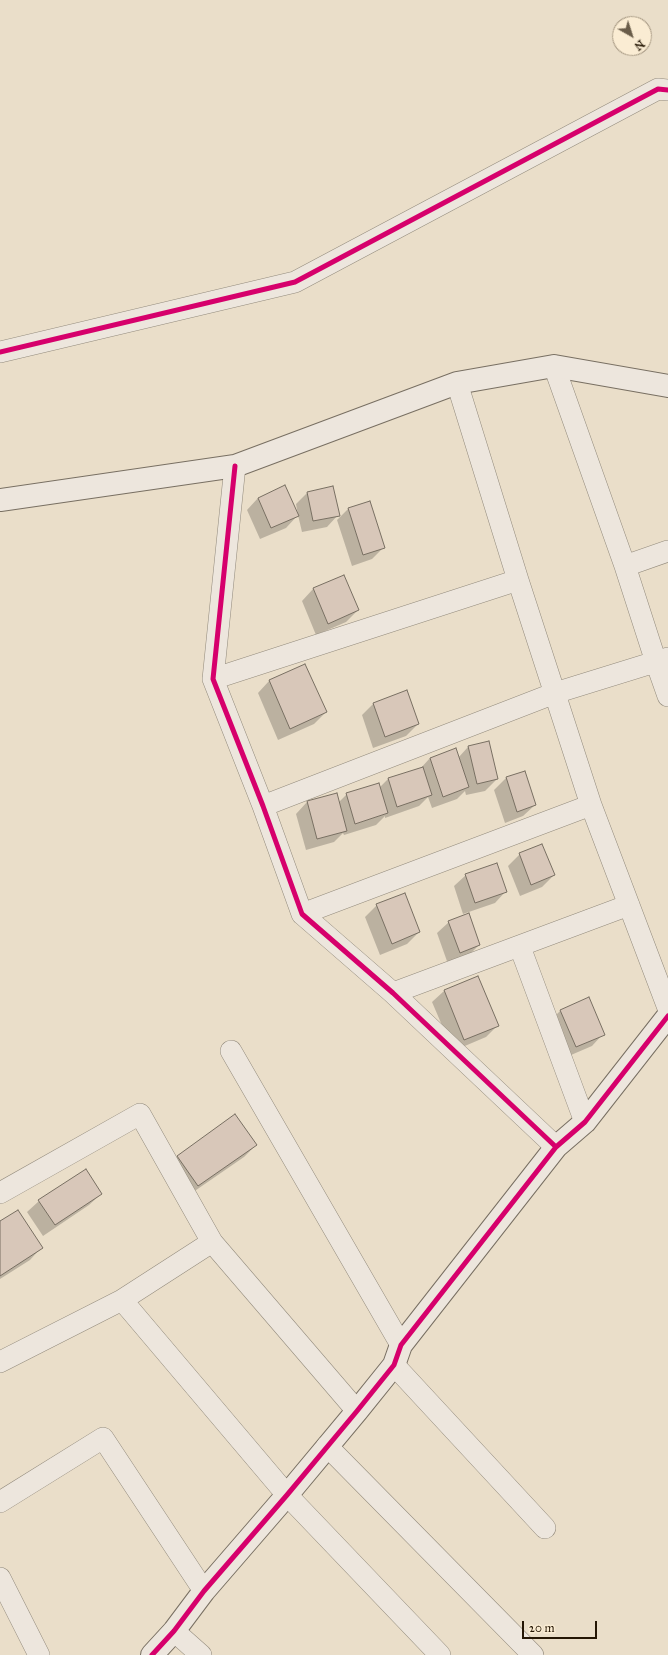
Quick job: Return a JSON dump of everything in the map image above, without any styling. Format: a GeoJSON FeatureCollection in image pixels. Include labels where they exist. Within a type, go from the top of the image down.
{"type":"FeatureCollection","features":[{"type":"Feature","properties":{"kind":"street"},"geometry":{"type":"LineString","coordinates":[[0,352],[295,282],[658,89],[668,90]]}},
{"type":"Feature","properties":{"kind":"street"},"geometry":{"type":"LineString","coordinates":[[554,366],[625,566],[662,660],[668,696]]}},
{"type":"Feature","properties":{"kind":"street"},"geometry":{"type":"LineString","coordinates":[[0,500],[235,466],[457,383],[554,366],[668,386]]}},
{"type":"Feature","properties":{"kind":"street"},"geometry":{"type":"LineString","coordinates":[[457,383],[518,580],[591,805],[668,1008]]}},
{"type":"Feature","properties":{"kind":"street"},"geometry":{"type":"LineString","coordinates":[[235,466],[213,679],[263,806],[302,914],[393,993],[556,1147]]}},
{"type":"Feature","properties":{"kind":"street"},"geometry":{"type":"LineString","coordinates":[[625,566],[668,551]]}},
{"type":"Feature","properties":{"kind":"street"},"geometry":{"type":"LineString","coordinates":[[213,679],[518,580]]}},
{"type":"Feature","properties":{"kind":"street"},"geometry":{"type":"LineString","coordinates":[[263,806],[555,693],[662,660]]}},
{"type":"Feature","properties":{"kind":"street"},"geometry":{"type":"LineString","coordinates":[[302,914],[591,805]]}},
{"type":"Feature","properties":{"kind":"street"},"geometry":{"type":"LineString","coordinates":[[393,993],[630,905]]}},
{"type":"Feature","properties":{"kind":"street"},"geometry":{"type":"LineString","coordinates":[[520,947],[585,1122]]}},
{"type":"Feature","properties":{"kind":"street"},"geometry":{"type":"LineString","coordinates":[[152,1655],[174,1631],[204,1591],[328,1446],[556,1147],[585,1122],[668,1016]]}},
{"type":"Feature","properties":{"kind":"street"},"geometry":{"type":"LineString","coordinates":[[231,1051],[397,1355],[545,1528]]}},
{"type":"Feature","properties":{"kind":"street"},"geometry":{"type":"LineString","coordinates":[[0,1193],[140,1114],[212,1242],[356,1411]]}},
{"type":"Feature","properties":{"kind":"street"},"geometry":{"type":"LineString","coordinates":[[2,1357],[122,1300],[212,1242]]}},
{"type":"Feature","properties":{"kind":"street"},"geometry":{"type":"LineString","coordinates":[[122,1300],[287,1495],[440,1655]]}},
{"type":"Feature","properties":{"kind":"street"},"geometry":{"type":"LineString","coordinates":[[0,1502],[103,1438],[204,1591]]}},
{"type":"Feature","properties":{"kind":"street"},"geometry":{"type":"LineString","coordinates":[[328,1446],[534,1655]]}},
{"type":"Feature","properties":{"kind":"street"},"geometry":{"type":"LineString","coordinates":[[0,1578],[38,1655]]}},
{"type":"Feature","properties":{"kind":"street"},"geometry":{"type":"LineString","coordinates":[[174,1631],[201,1655]]}},
{"type":"Feature","properties":{"kind":"building"},"geometry":{"type":"Polygon","coordinates":[[[285,485],[299,516],[271,528],[258,498],[285,485]]]}},
{"type":"Feature","properties":{"kind":"building"},"geometry":{"type":"Polygon","coordinates":[[[333,486],[340,516],[313,521],[307,492],[333,486]]]}},
{"type":"Feature","properties":{"kind":"building"},"geometry":{"type":"Polygon","coordinates":[[[370,501],[385,548],[363,555],[348,508],[370,501]]]}},
{"type":"Feature","properties":{"kind":"building"},"geometry":{"type":"Polygon","coordinates":[[[344,575],[359,610],[328,624],[313,588],[344,575]]]}},
{"type":"Feature","properties":{"kind":"building"},"geometry":{"type":"Polygon","coordinates":[[[305,664],[327,712],[290,729],[269,680],[305,664]]]}},
{"type":"Feature","properties":{"kind":"building"},"geometry":{"type":"Polygon","coordinates":[[[407,690],[419,724],[385,737],[373,703],[407,690]]]}},
{"type":"Feature","properties":{"kind":"building"},"geometry":{"type":"Polygon","coordinates":[[[489,741],[498,779],[477,784],[468,746],[489,741]]]}},
{"type":"Feature","properties":{"kind":"building"},"geometry":{"type":"Polygon","coordinates":[[[456,748],[469,787],[443,797],[430,758],[456,748]]]}},
{"type":"Feature","properties":{"kind":"building"},"geometry":{"type":"Polygon","coordinates":[[[423,767],[432,795],[397,807],[388,778],[423,767]]]}},
{"type":"Feature","properties":{"kind":"building"},"geometry":{"type":"Polygon","coordinates":[[[525,771],[536,805],[517,812],[506,777],[525,771]]]}},
{"type":"Feature","properties":{"kind":"building"},"geometry":{"type":"Polygon","coordinates":[[[379,783],[388,813],[355,824],[346,793],[379,783]]]}},
{"type":"Feature","properties":{"kind":"building"},"geometry":{"type":"Polygon","coordinates":[[[337,793],[347,831],[317,839],[307,801],[337,793]]]}},
{"type":"Feature","properties":{"kind":"building"},"geometry":{"type":"Polygon","coordinates":[[[542,844],[555,875],[531,885],[519,853],[542,844]]]}},
{"type":"Feature","properties":{"kind":"building"},"geometry":{"type":"Polygon","coordinates":[[[497,863],[507,892],[475,903],[465,874],[497,863]]]}},
{"type":"Feature","properties":{"kind":"building"},"geometry":{"type":"Polygon","coordinates":[[[405,893],[420,932],[392,944],[376,904],[405,893]]]}},
{"type":"Feature","properties":{"kind":"building"},"geometry":{"type":"Polygon","coordinates":[[[469,913],[480,945],[460,953],[448,921],[469,913]]]}},
{"type":"Feature","properties":{"kind":"building"},"geometry":{"type":"Polygon","coordinates":[[[478,976],[499,1026],[464,1040],[444,990],[478,976]]]}},
{"type":"Feature","properties":{"kind":"building"},"geometry":{"type":"Polygon","coordinates":[[[589,997],[605,1035],[576,1047],[560,1010],[589,997]]]}},
{"type":"Feature","properties":{"kind":"building"},"geometry":{"type":"Polygon","coordinates":[[[235,1114],[257,1145],[198,1186],[177,1156],[235,1114]]]}},
{"type":"Feature","properties":{"kind":"building"},"geometry":{"type":"Polygon","coordinates":[[[86,1169],[102,1194],[55,1225],[38,1200],[86,1169]]]}},
{"type":"Feature","properties":{"kind":"building"},"geometry":{"type":"Polygon","coordinates":[[[18,1210],[43,1248],[0,1276],[0,1221],[18,1210]]]}},
{"type":"Feature","properties":{"kind":"cycle path"},"geometry":{"type":"LineString","coordinates":[[0,352],[295,282],[658,89],[668,90]]}},
{"type":"Feature","properties":{"kind":"cycle path"},"geometry":{"type":"LineString","coordinates":[[235,466],[213,679],[263,806],[302,914],[393,993],[556,1147]]}},
{"type":"Feature","properties":{"kind":"cycle path"},"geometry":{"type":"LineString","coordinates":[[152,1655],[174,1631],[204,1591],[357,1411],[394,1365],[401,1345],[556,1147],[585,1122],[668,1016]]}}]}
